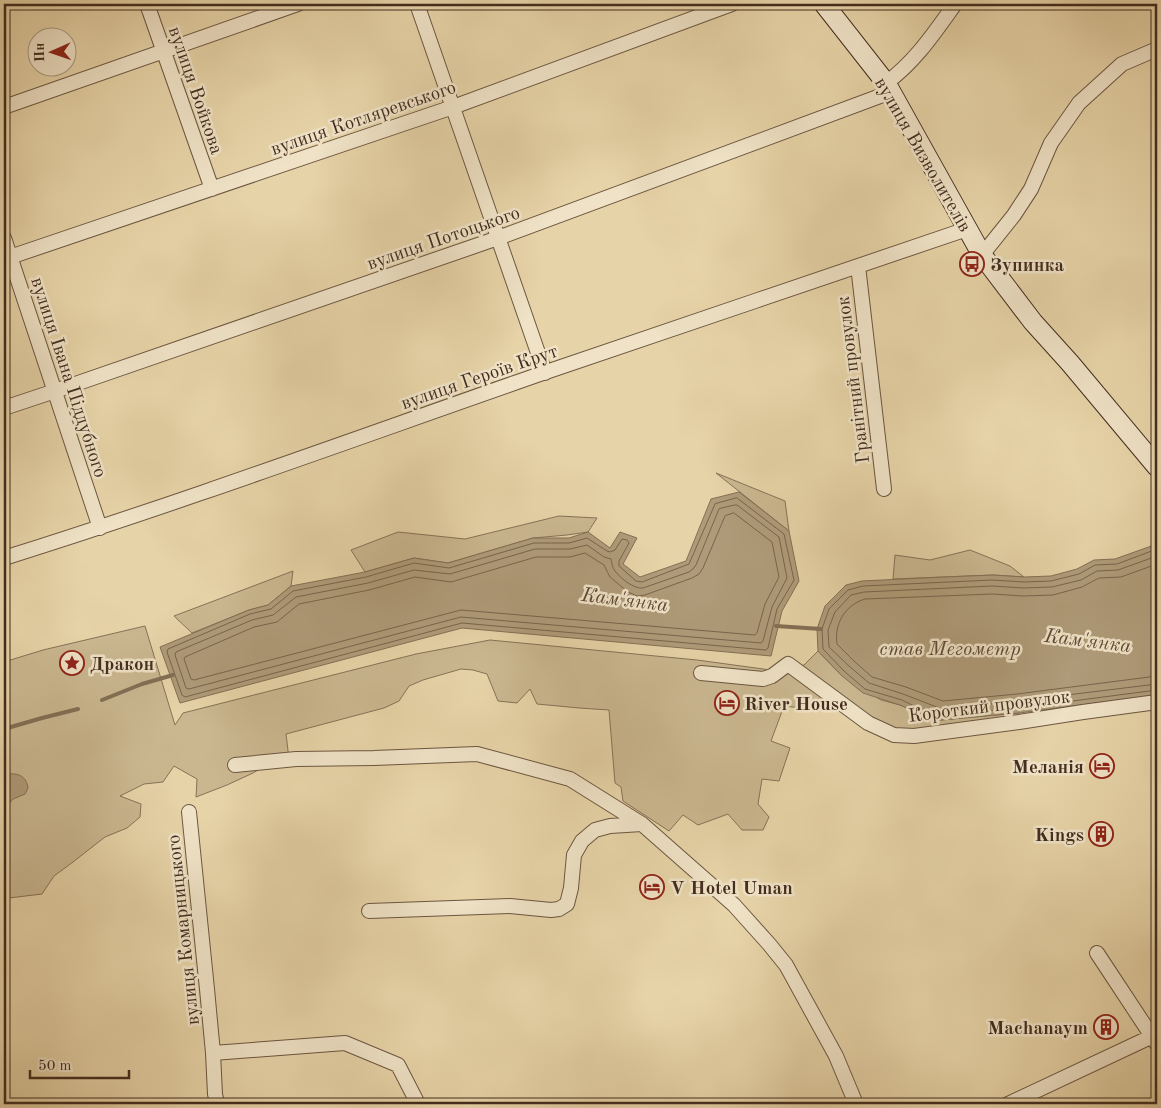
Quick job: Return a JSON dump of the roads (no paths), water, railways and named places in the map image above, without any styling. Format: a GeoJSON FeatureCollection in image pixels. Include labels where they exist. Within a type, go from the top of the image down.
{"type":"FeatureCollection","features":[{"type":"Feature","properties":{"kind":"main road","name":"вулиця Визволителів"},"geometry":{"type":"LineString","coordinates":[[824,4],[888,87],[982,254],[1033,322],[1157,467]]}},
{"type":"Feature","properties":{"kind":"street","name":"вулиця Войкова"},"geometry":{"type":"LineString","coordinates":[[147,4],[212,189]]}},
{"type":"Feature","properties":{"kind":"street"},"geometry":{"type":"LineString","coordinates":[[4,107],[298,4]]}},
{"type":"Feature","properties":{"kind":"street"},"geometry":{"type":"LineString","coordinates":[[417,4],[545,373]]}},
{"type":"Feature","properties":{"kind":"street","name":"вулиця Котляревського"},"geometry":{"type":"LineString","coordinates":[[7,258],[453,107],[732,4]]}},
{"type":"Feature","properties":{"kind":"street"},"geometry":{"type":"LineString","coordinates":[[888,87],[895,76],[918,53],[955,4]]}},
{"type":"Feature","properties":{"kind":"street"},"geometry":{"type":"LineString","coordinates":[[982,254],[1014,215],[1031,189],[1051,143],[1080,103],[1122,64],[1157,49]]}},
{"type":"Feature","properties":{"kind":"street","name":"вулиця Потоцького"},"geometry":{"type":"LineString","coordinates":[[4,408],[498,238],[888,87]]}},
{"type":"Feature","properties":{"kind":"street","name":"вулиця Героїв Крут"},"geometry":{"type":"LineString","coordinates":[[4,558],[100,528],[967,229]]}},
{"type":"Feature","properties":{"kind":"street","name":"вулиця Івана Піддубного"},"geometry":{"type":"LineString","coordinates":[[4,238],[7,258],[55,391],[100,528]]}},
{"type":"Feature","properties":{"kind":"street","name":"Гранітний провулок"},"geometry":{"type":"LineString","coordinates":[[858,266],[884,489]]}},
{"type":"Feature","properties":{"kind":"street","name":"Короткий провулок"},"geometry":{"type":"LineString","coordinates":[[701,673],[763,679],[772,676],[788,664],[868,723],[894,735],[914,736],[1157,702]]}},
{"type":"Feature","properties":{"kind":"street"},"geometry":{"type":"LineString","coordinates":[[235,765],[296,758],[374,758],[477,754],[570,779],[642,824],[734,905],[769,944],[786,965],[836,1056],[856,1104]]}},
{"type":"Feature","properties":{"kind":"street","name":"вулиця Комарницького"},"geometry":{"type":"LineString","coordinates":[[188,812],[217,1104]]}},
{"type":"Feature","properties":{"kind":"street"},"geometry":{"type":"LineString","coordinates":[[369,911],[510,906],[551,910],[559,908],[567,904],[571,888],[574,855],[582,841],[595,830],[610,826],[642,824]]}},
{"type":"Feature","properties":{"kind":"street"},"geometry":{"type":"LineString","coordinates":[[1008,1104],[1156,1039],[1097,953]]}},
{"type":"Feature","properties":{"kind":"street"},"geometry":{"type":"LineString","coordinates":[[213,1053],[345,1043],[398,1064],[416,1100]]}},
{"type":"Feature","properties":{"kind":"water"},"geometry":{"type":"Polygon","coordinates":[[[739,492],[789,531],[799,581],[782,611],[771,656],[462,628],[180,703],[160,647],[249,610],[268,605],[291,586],[365,572],[414,558],[448,563],[533,538],[569,538],[588,532],[610,548],[620,532],[637,538],[623,564],[640,577],[686,561],[711,499],[739,492]]]}},
{"type":"Feature","properties":{"kind":"water","name":"став Мегометр"},"geometry":{"type":"Polygon","coordinates":[[[1157,544],[1157,695],[1019,713],[941,720],[863,693],[841,675],[818,651],[817,629],[825,606],[846,585],[862,581],[944,577],[993,575],[1051,576],[1077,569],[1094,560],[1115,559],[1157,544]]]}},
{"type":"Feature","properties":{"kind":"water"},"geometry":{"type":"Polygon","coordinates":[[[4,774],[20,775],[27,783],[28,788],[25,794],[13,799],[4,809],[4,774]]]}},
{"type":"Feature","properties":{"kind":"waterway","name":"Кам'янка"},"geometry":{"type":"LineString","coordinates":[[776,626],[821,629]]}},
{"type":"Feature","properties":{"kind":"waterway","name":"Кам'янка"},"geometry":{"type":"LineString","coordinates":[[102,700],[142,684],[173,675]]}},
{"type":"Feature","properties":{"kind":"waterway","name":"Кам'янка"},"geometry":{"type":"LineString","coordinates":[[4,729],[78,709]]}},
{"type":"Feature","properties":{"kind":"place","name":"Зупинка"},"geometry":{"type":"Point","coordinates":[972,264]}},
{"type":"Feature","properties":{"kind":"place","name":"Дракон"},"geometry":{"type":"Point","coordinates":[72,663]}},
{"type":"Feature","properties":{"kind":"place","name":"River House"},"geometry":{"type":"Point","coordinates":[727,703]}},
{"type":"Feature","properties":{"kind":"place","name":"Меланія"},"geometry":{"type":"Point","coordinates":[1102,766]}},
{"type":"Feature","properties":{"kind":"place","name":"Kings"},"geometry":{"type":"Point","coordinates":[1101,834]}},
{"type":"Feature","properties":{"kind":"place","name":"V Hotel Uman"},"geometry":{"type":"Point","coordinates":[652,887]}},
{"type":"Feature","properties":{"kind":"place","name":"Machanaym"},"geometry":{"type":"Point","coordinates":[1106,1027]}}]}
